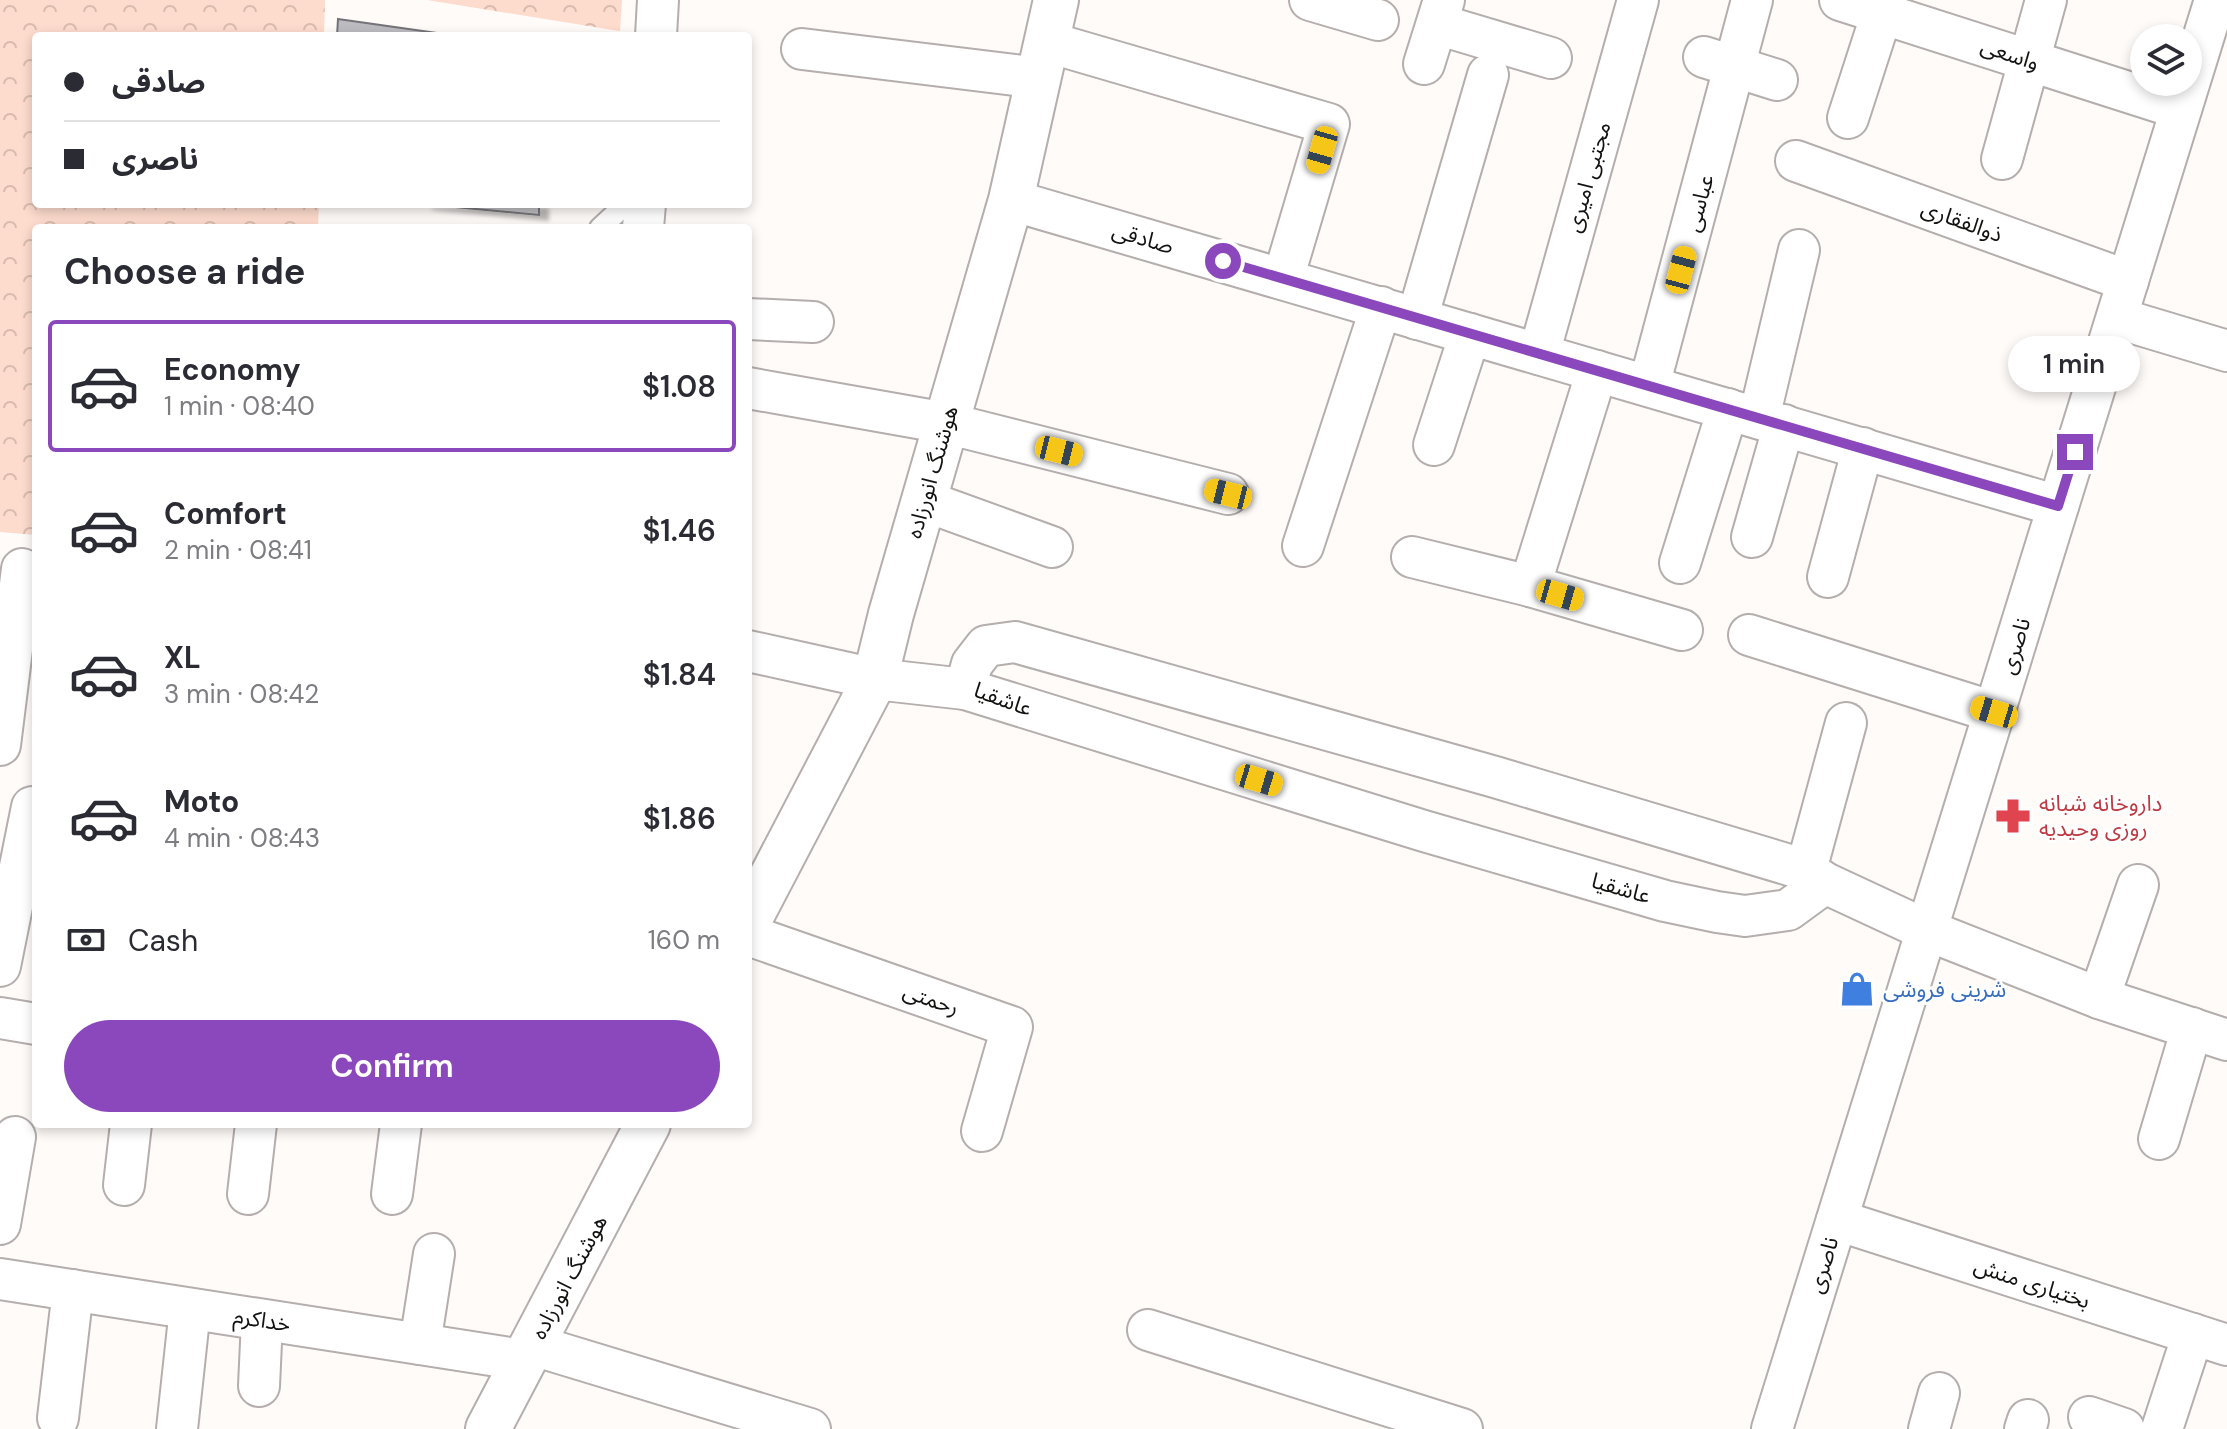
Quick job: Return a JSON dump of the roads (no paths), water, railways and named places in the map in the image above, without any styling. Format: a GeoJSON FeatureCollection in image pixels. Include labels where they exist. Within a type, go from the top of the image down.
{"type":"FeatureCollection","features":[{"type":"Feature","properties":{"kind":"main road","name":"هوشنگ انورزاده"},"geometry":{"type":"LineString","coordinates":[[752,914],[875,679],[1011,200],[1056,0]]}},
{"type":"Feature","properties":{"kind":"main road","name":"هوشنگ انورزاده"},"geometry":{"type":"LineString","coordinates":[[488,1429],[646,1128]]}},
{"type":"Feature","properties":{"kind":"street"},"geometry":{"type":"LineString","coordinates":[[656,32],[658,0]]}},
{"type":"Feature","properties":{"kind":"street"},"geometry":{"type":"LineString","coordinates":[[1310,0],[1378,20]]}},
{"type":"Feature","properties":{"kind":"street","name":"مجتبی امیری"},"geometry":{"type":"LineString","coordinates":[[1539,354],[1638,0]]}},
{"type":"Feature","properties":{"kind":"street","name":"عباسی"},"geometry":{"type":"LineString","coordinates":[[1649,386],[1720,62],[1752,0]]}},
{"type":"Feature","properties":{"kind":"street","name":"واسعی"},"geometry":{"type":"LineString","coordinates":[[1840,0],[1907,12],[2029,60],[2181,109]]}},
{"type":"Feature","properties":{"kind":"street"},"geometry":{"type":"LineString","coordinates":[[2002,159],[2046,0]]}},
{"type":"Feature","properties":{"kind":"street","name":"ناصری"},"geometry":{"type":"LineString","coordinates":[[1772,1429],[1924,929],[2181,109],[2212,61],[2215,0]]}},
{"type":"Feature","properties":{"kind":"street"},"geometry":{"type":"LineString","coordinates":[[1424,64],[1440,12],[1551,58]]}},
{"type":"Feature","properties":{"kind":"street"},"geometry":{"type":"LineString","coordinates":[[1848,118],[1907,12]]}},
{"type":"Feature","properties":{"kind":"street"},"geometry":{"type":"LineString","coordinates":[[802,49],[1043,60],[1329,124],[1283,279]]}},
{"type":"Feature","properties":{"kind":"street"},"geometry":{"type":"LineString","coordinates":[[1720,62],[1777,80]]}},
{"type":"Feature","properties":{"kind":"street"},"geometry":{"type":"LineString","coordinates":[[1303,546],[1399,313],[1488,75]]}},
{"type":"Feature","properties":{"kind":"street","name":"ذوالفقاری"},"geometry":{"type":"LineString","coordinates":[[1796,161],[2122,300],[2227,351]]}},
{"type":"Feature","properties":{"kind":"street","name":"صادقی"},"geometry":{"type":"LineString","coordinates":[[1011,200],[2058,506]]}},
{"type":"Feature","properties":{"kind":"street"},"geometry":{"type":"LineString","coordinates":[[1752,537],[1757,417],[1799,250]]}},
{"type":"Feature","properties":{"kind":"street"},"geometry":{"type":"LineString","coordinates":[[752,319],[813,322]]}},
{"type":"Feature","properties":{"kind":"street"},"geometry":{"type":"LineString","coordinates":[[1434,445],[1470,334]]}},
{"type":"Feature","properties":{"kind":"street"},"geometry":{"type":"LineString","coordinates":[[1530,586],[1597,371]]}},
{"type":"Feature","properties":{"kind":"street"},"geometry":{"type":"LineString","coordinates":[[752,389],[946,423],[1228,494]]}},
{"type":"Feature","properties":{"kind":"street"},"geometry":{"type":"LineString","coordinates":[[1680,563],[1757,417]]}},
{"type":"Feature","properties":{"kind":"street"},"geometry":{"type":"LineString","coordinates":[[1828,577],[1863,448]]}},
{"type":"Feature","properties":{"kind":"street"},"geometry":{"type":"LineString","coordinates":[[925,501],[1052,547]]}},
{"type":"Feature","properties":{"kind":"street"},"geometry":{"type":"LineString","coordinates":[[1412,557],[1530,586],[1682,630]]}},
{"type":"Feature","properties":{"kind":"street"},"geometry":{"type":"LineString","coordinates":[[0,745],[19,569]]}},
{"type":"Feature","properties":{"kind":"street"},"geometry":{"type":"LineString","coordinates":[[1749,635],[1994,712]]}},
{"type":"Feature","properties":{"kind":"street","name":"عاشقیا"},"geometry":{"type":"LineString","coordinates":[[1816,876],[1788,910],[1745,916],[1665,901],[965,689],[972,664],[986,646],[1015,642],[1495,777],[1816,876],[1924,929],[2099,998],[2209,1034]]}},
{"type":"Feature","properties":{"kind":"street"},"geometry":{"type":"LineString","coordinates":[[752,652],[875,679],[965,689]]}},
{"type":"Feature","properties":{"kind":"street"},"geometry":{"type":"LineString","coordinates":[[1816,876],[1846,723]]}},
{"type":"Feature","properties":{"kind":"street"},"geometry":{"type":"LineString","coordinates":[[0,966],[23,806]]}},
{"type":"Feature","properties":{"kind":"street"},"geometry":{"type":"LineString","coordinates":[[2099,998],[2138,885]]}},
{"type":"Feature","properties":{"kind":"street","name":"رحمتی"},"geometry":{"type":"LineString","coordinates":[[752,936],[1012,1027],[982,1131]]}},
{"type":"Feature","properties":{"kind":"street"},"geometry":{"type":"LineString","coordinates":[[0,1018],[32,1023]]}},
{"type":"Feature","properties":{"kind":"street"},"geometry":{"type":"LineString","coordinates":[[2159,1139],[2209,1034]]}},
{"type":"Feature","properties":{"kind":"street"},"geometry":{"type":"LineString","coordinates":[[124,1185],[131,1128]]}},
{"type":"Feature","properties":{"kind":"street"},"geometry":{"type":"LineString","coordinates":[[248,1194],[256,1128]]}},
{"type":"Feature","properties":{"kind":"street"},"geometry":{"type":"LineString","coordinates":[[392,1194],[400,1128]]}},
{"type":"Feature","properties":{"kind":"street"},"geometry":{"type":"LineString","coordinates":[[0,1224],[15,1137]]}},
{"type":"Feature","properties":{"kind":"street","name":"بختیاری منش"},"geometry":{"type":"LineString","coordinates":[[1837,1220],[2210,1340]]}},
{"type":"Feature","properties":{"kind":"street"},"geometry":{"type":"LineString","coordinates":[[420,1344],[434,1254]]}},
{"type":"Feature","properties":{"kind":"street","name":"خداکرم"},"geometry":{"type":"LineString","coordinates":[[0,1279],[420,1344],[528,1353],[810,1429]]}},
{"type":"Feature","properties":{"kind":"street"},"geometry":{"type":"LineString","coordinates":[[58,1418],[73,1290]]}},
{"type":"Feature","properties":{"kind":"street"},"geometry":{"type":"LineString","coordinates":[[177,1429],[190,1309]]}},
{"type":"Feature","properties":{"kind":"street"},"geometry":{"type":"LineString","coordinates":[[259,1386],[262,1320]]}},
{"type":"Feature","properties":{"kind":"street"},"geometry":{"type":"LineString","coordinates":[[1148,1330],[1462,1429]]}},
{"type":"Feature","properties":{"kind":"street"},"geometry":{"type":"LineString","coordinates":[[2162,1429],[2210,1340]]}},
{"type":"Feature","properties":{"kind":"lane"},"geometry":{"type":"LineString","coordinates":[[604,224],[622,208]]}},
{"type":"Feature","properties":{"kind":"place","name":"داروخانه شبانه روزی وحیدیه"},"geometry":{"type":"Point","coordinates":[2013,816]}},
{"type":"Feature","properties":{"kind":"place","name":"شرینی فروشی"},"geometry":{"type":"Point","coordinates":[1857,989]}}]}
